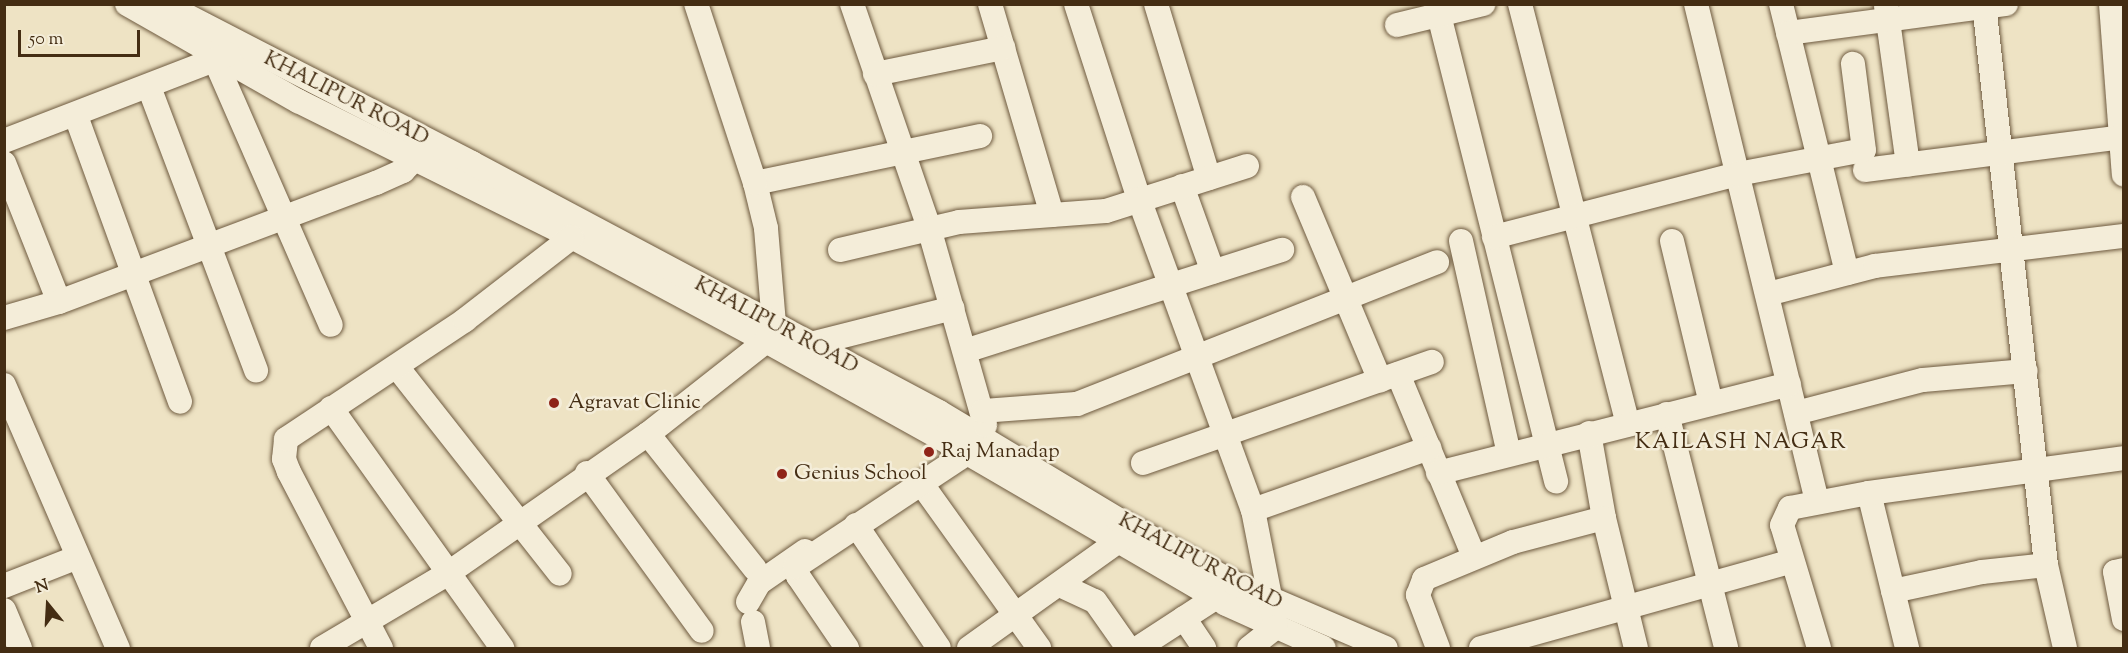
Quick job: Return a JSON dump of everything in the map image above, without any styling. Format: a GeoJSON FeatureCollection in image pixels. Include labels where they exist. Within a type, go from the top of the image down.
{"type":"FeatureCollection","features":[{"type":"Feature","properties":{"kind":"street","name":"KHALIPUR ROAD"},"geometry":{"type":"LineString","coordinates":[[128,4],[423,150],[770,333],[1126,536],[1386,648]]}},
{"type":"Feature","properties":{"kind":"street","name":"KHALIPUR ROAD"},"geometry":{"type":"LineString","coordinates":[[164,4],[227,54]]}},
{"type":"Feature","properties":{"kind":"street"},"geometry":{"type":"LineString","coordinates":[[322,648],[447,574],[587,473],[648,434],[770,333],[766,228],[755,183],[696,4]]}},
{"type":"Feature","properties":{"kind":"street"},"geometry":{"type":"LineString","coordinates":[[758,648],[751,612],[759,583],[974,451],[983,411],[929,228],[852,4]]}},
{"type":"Feature","properties":{"kind":"street"},"geometry":{"type":"LineString","coordinates":[[990,4],[1052,215]]}},
{"type":"Feature","properties":{"kind":"street"},"geometry":{"type":"LineString","coordinates":[[1076,4],[1139,199],[1253,510],[1273,601],[1276,627],[1249,648]]}},
{"type":"Feature","properties":{"kind":"street"},"geometry":{"type":"LineString","coordinates":[[1156,4],[1209,178]]}},
{"type":"Feature","properties":{"kind":"street"},"geometry":{"type":"LineString","coordinates":[[1397,25],[1483,4]]}},
{"type":"Feature","properties":{"kind":"street"},"geometry":{"type":"LineString","coordinates":[[1520,4],[1628,423]]}},
{"type":"Feature","properties":{"kind":"street"},"geometry":{"type":"LineString","coordinates":[[1696,4],[1817,501]]}},
{"type":"Feature","properties":{"kind":"street"},"geometry":{"type":"LineString","coordinates":[[1780,4],[1847,273]]}},
{"type":"Feature","properties":{"kind":"street"},"geometry":{"type":"LineString","coordinates":[[2110,4],[2124,175]]}},
{"type":"Feature","properties":{"kind":"street"},"geometry":{"type":"LineString","coordinates":[[1788,33],[1887,12],[1992,5],[2001,152],[2046,565],[2065,648]]}},
{"type":"Feature","properties":{"kind":"street"},"geometry":{"type":"LineString","coordinates":[[1887,12],[1908,164]]}},
{"type":"Feature","properties":{"kind":"street"},"geometry":{"type":"LineString","coordinates":[[1439,15],[1556,482]]}},
{"type":"Feature","properties":{"kind":"street"},"geometry":{"type":"LineString","coordinates":[[876,74],[1003,48]]}},
{"type":"Feature","properties":{"kind":"street"},"geometry":{"type":"LineString","coordinates":[[4,141],[76,116],[227,54],[284,218],[330,325]]}},
{"type":"Feature","properties":{"kind":"street"},"geometry":{"type":"LineString","coordinates":[[1494,237],[1738,174],[1864,150],[1853,64]]}},
{"type":"Feature","properties":{"kind":"street"},"geometry":{"type":"LineString","coordinates":[[149,87],[256,370]]}},
{"type":"Feature","properties":{"kind":"street"},"geometry":{"type":"LineString","coordinates":[[76,116],[180,402]]}},
{"type":"Feature","properties":{"kind":"street"},"geometry":{"type":"LineString","coordinates":[[755,183],[902,150],[980,136]]}},
{"type":"Feature","properties":{"kind":"street"},"geometry":{"type":"LineString","coordinates":[[1865,170],[2122,137]]}},
{"type":"Feature","properties":{"kind":"street","name":"KHALIPUR ROAD"},"geometry":{"type":"LineString","coordinates":[[423,150],[572,237],[770,333],[811,344],[974,451]]}},
{"type":"Feature","properties":{"kind":"street"},"geometry":{"type":"LineString","coordinates":[[4,318],[59,302],[403,171],[423,150]]}},
{"type":"Feature","properties":{"kind":"street"},"geometry":{"type":"LineString","coordinates":[[4,163],[59,302]]}},
{"type":"Feature","properties":{"kind":"street"},"geometry":{"type":"LineString","coordinates":[[840,250],[929,228],[996,218],[1095,213],[1247,166]]}},
{"type":"Feature","properties":{"kind":"street"},"geometry":{"type":"LineString","coordinates":[[1182,186],[1213,272]]}},
{"type":"Feature","properties":{"kind":"street"},"geometry":{"type":"LineString","coordinates":[[1303,197],[1346,299],[1429,448],[1474,557]]}},
{"type":"Feature","properties":{"kind":"street"},"geometry":{"type":"LineString","coordinates":[[1768,294],[1847,273],[2012,248],[2124,236]]}},
{"type":"Feature","properties":{"kind":"street"},"geometry":{"type":"LineString","coordinates":[[381,648],[284,459],[284,448],[290,434],[465,320],[572,237]]}},
{"type":"Feature","properties":{"kind":"street"},"geometry":{"type":"LineString","coordinates":[[1672,241],[1711,403]]}},
{"type":"Feature","properties":{"kind":"street"},"geometry":{"type":"LineString","coordinates":[[1461,242],[1509,454]]}},
{"type":"Feature","properties":{"kind":"street"},"geometry":{"type":"LineString","coordinates":[[965,351],[1282,250]]}},
{"type":"Feature","properties":{"kind":"street"},"geometry":{"type":"LineString","coordinates":[[983,411],[1077,404],[1437,262]]}},
{"type":"Feature","properties":{"kind":"street"},"geometry":{"type":"LineString","coordinates":[[811,344],[953,308]]}},
{"type":"Feature","properties":{"kind":"street"},"geometry":{"type":"LineString","coordinates":[[1143,463],[1432,362]]}},
{"type":"Feature","properties":{"kind":"street"},"geometry":{"type":"LineString","coordinates":[[397,366],[521,520],[560,574]]}},
{"type":"Feature","properties":{"kind":"street"},"geometry":{"type":"LineString","coordinates":[[1796,413],[1923,380],[2026,371]]}},
{"type":"Feature","properties":{"kind":"street"},"geometry":{"type":"LineString","coordinates":[[1438,473],[1546,443],[1789,384]]}},
{"type":"Feature","properties":{"kind":"street"},"geometry":{"type":"LineString","coordinates":[[4,385],[118,648]]}},
{"type":"Feature","properties":{"kind":"street"},"geometry":{"type":"LineString","coordinates":[[331,408],[447,574],[502,648]]}},
{"type":"Feature","properties":{"kind":"street"},"geometry":{"type":"LineString","coordinates":[[1667,414],[1726,648]]}},
{"type":"Feature","properties":{"kind":"street"},"geometry":{"type":"LineString","coordinates":[[1589,433],[1604,518],[1628,606],[1636,648]]}},
{"type":"Feature","properties":{"kind":"street"},"geometry":{"type":"LineString","coordinates":[[648,434],[755,569]]}},
{"type":"Feature","properties":{"kind":"street"},"geometry":{"type":"LineString","coordinates":[[1253,510],[1429,448]]}},
{"type":"Feature","properties":{"kind":"street"},"geometry":{"type":"LineString","coordinates":[[847,648],[798,576],[795,567],[856,525],[974,451]]}},
{"type":"Feature","properties":{"kind":"street"},"geometry":{"type":"LineString","coordinates":[[1819,648],[1782,525],[1784,514],[1790,508],[1869,492],[2124,458]]}},
{"type":"Feature","properties":{"kind":"street"},"geometry":{"type":"LineString","coordinates":[[587,473],[702,631]]}},
{"type":"Feature","properties":{"kind":"street"},"geometry":{"type":"LineString","coordinates":[[921,483],[1039,648]]}},
{"type":"Feature","properties":{"kind":"street"},"geometry":{"type":"LineString","coordinates":[[1869,492],[1906,648]]}},
{"type":"Feature","properties":{"kind":"street"},"geometry":{"type":"LineString","coordinates":[[1438,648],[1418,595],[1420,584],[1474,557],[1512,542],[1604,518]]}},
{"type":"Feature","properties":{"kind":"street"},"geometry":{"type":"LineString","coordinates":[[856,525],[939,648]]}},
{"type":"Feature","properties":{"kind":"street","name":"KHALIPUR ROAD"},"geometry":{"type":"LineString","coordinates":[[1126,536],[1215,598],[1324,648]]}},
{"type":"Feature","properties":{"kind":"street"},"geometry":{"type":"LineString","coordinates":[[969,648],[1016,618],[1126,536]]}},
{"type":"Feature","properties":{"kind":"street"},"geometry":{"type":"LineString","coordinates":[[4,586],[78,557]]}},
{"type":"Feature","properties":{"kind":"street"},"geometry":{"type":"LineString","coordinates":[[1481,648],[1709,582],[1792,561]]}},
{"type":"Feature","properties":{"kind":"street"},"geometry":{"type":"LineString","coordinates":[[1893,591],[1982,572],[2046,565]]}},
{"type":"Feature","properties":{"kind":"street"},"geometry":{"type":"LineString","coordinates":[[2124,570],[2115,572],[2124,619]]}},
{"type":"Feature","properties":{"kind":"street"},"geometry":{"type":"LineString","coordinates":[[1060,585],[1095,602],[1128,648]]}},
{"type":"Feature","properties":{"kind":"street"},"geometry":{"type":"LineString","coordinates":[[1138,648],[1215,598]]}},
{"type":"Feature","properties":{"kind":"street"},"geometry":{"type":"LineString","coordinates":[[4,610],[21,648]]}},
{"type":"Feature","properties":{"kind":"street"},"geometry":{"type":"LineString","coordinates":[[1184,618],[1204,648]]}},
{"type":"Feature","properties":{"kind":"place","name":"Agravat Clinic"},"geometry":{"type":"Point","coordinates":[554,403]}},
{"type":"Feature","properties":{"kind":"place","name":"Raj Manadap"},"geometry":{"type":"Point","coordinates":[929,452]}},
{"type":"Feature","properties":{"kind":"place","name":"Genius School"},"geometry":{"type":"Point","coordinates":[782,474]}},
{"type":"Feature","properties":{"kind":"district","name":"KAILASH NAGAR"},"geometry":{"type":"Point","coordinates":[1741,444]}}]}
